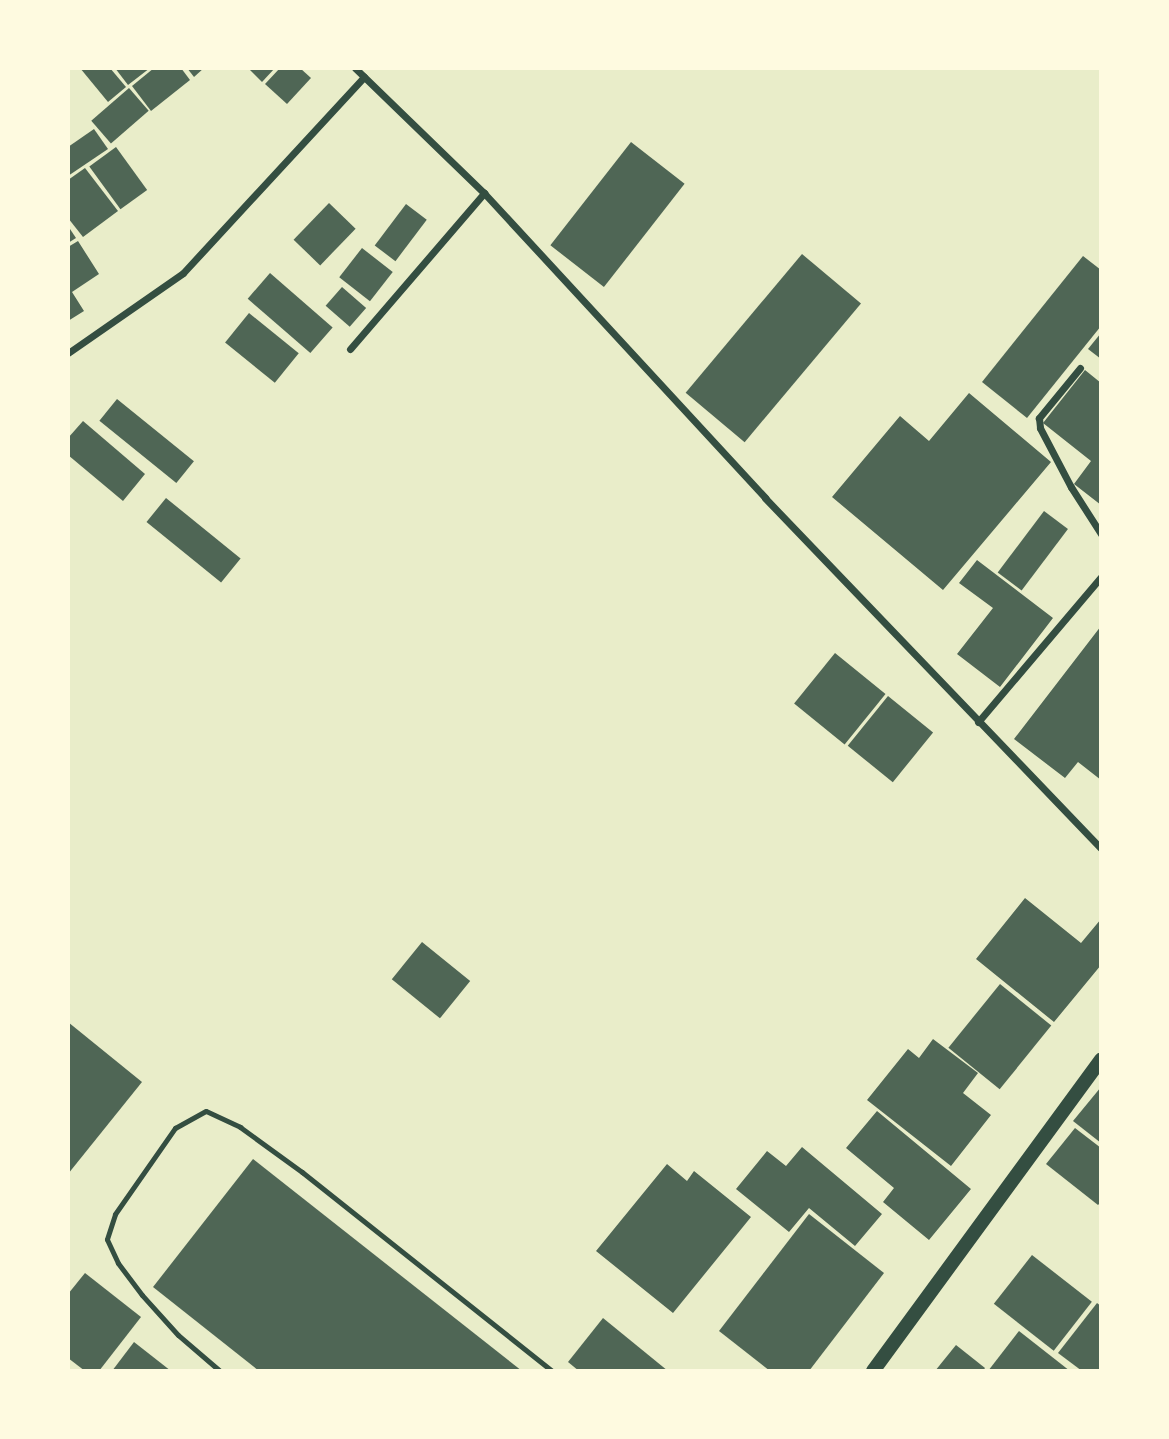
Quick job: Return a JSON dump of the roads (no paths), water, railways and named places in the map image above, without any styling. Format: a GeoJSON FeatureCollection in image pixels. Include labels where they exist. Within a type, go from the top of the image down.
{"type":"FeatureCollection","features":[{"type":"Feature","properties":{"kind":"main road"},"geometry":{"type":"LineString","coordinates":[[873,1371],[1101,1059]]}},
{"type":"Feature","properties":{"kind":"street"},"geometry":{"type":"LineString","coordinates":[[355,68],[484,193],[765,498],[1101,848]]}},
{"type":"Feature","properties":{"kind":"street"},"geometry":{"type":"LineString","coordinates":[[68,353],[183,273],[364,77]]}},
{"type":"Feature","properties":{"kind":"street"},"geometry":{"type":"LineString","coordinates":[[350,349],[484,193]]}},
{"type":"Feature","properties":{"kind":"street"},"geometry":{"type":"LineString","coordinates":[[1080,368],[1039,418],[1040,428],[1071,487],[1101,534]]}},
{"type":"Feature","properties":{"kind":"street"},"geometry":{"type":"LineString","coordinates":[[978,722],[1101,577]]}},
{"type":"Feature","properties":{"kind":"lane"},"geometry":{"type":"LineString","coordinates":[[220,1371],[178,1335],[142,1295],[118,1263],[107,1239],[115,1214],[175,1128],[206,1111],[240,1127],[302,1172],[552,1371]]}}]}
